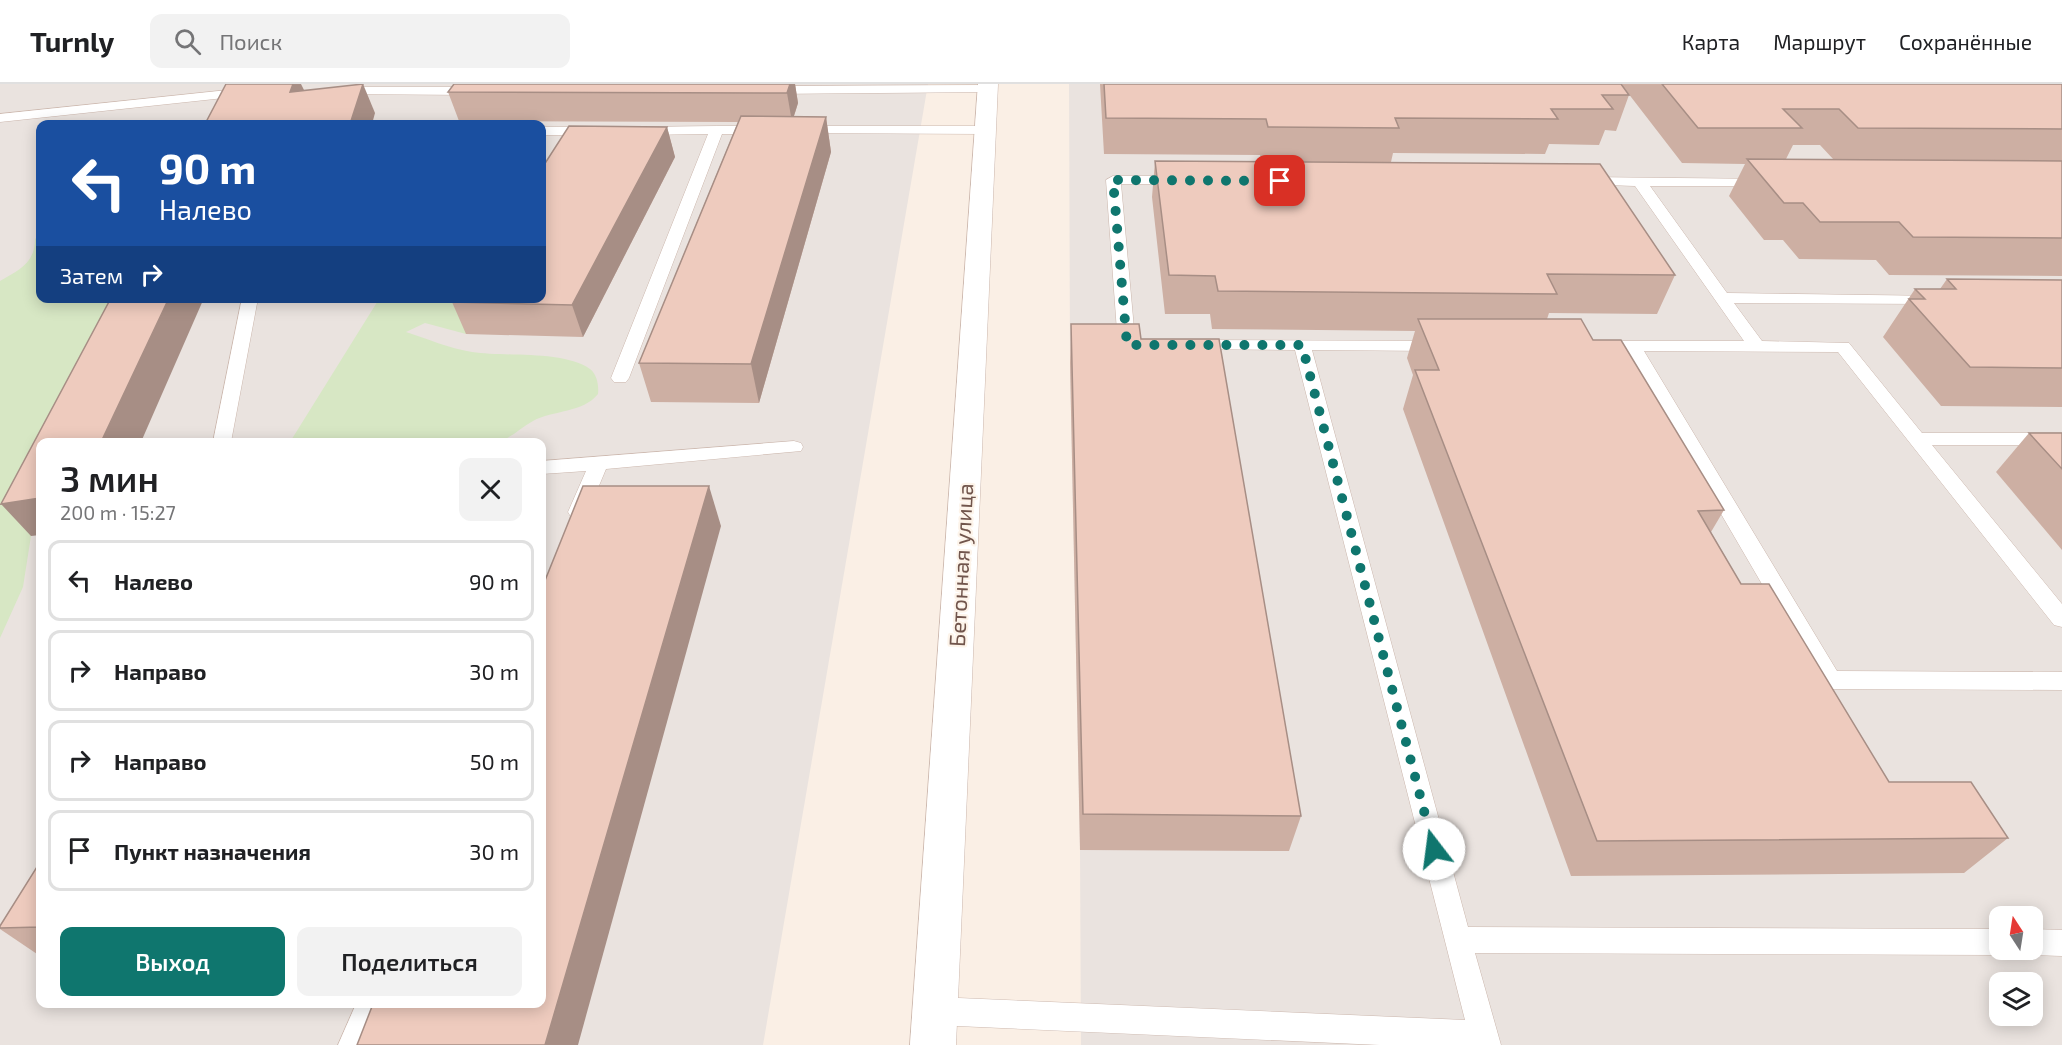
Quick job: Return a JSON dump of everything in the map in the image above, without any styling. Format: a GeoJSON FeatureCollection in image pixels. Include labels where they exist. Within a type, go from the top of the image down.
{"type":"FeatureCollection","features":[{"type":"Feature","properties":{"kind":"street","name":"Бетонная улица"},"geometry":{"type":"LineString","coordinates":[[933,1045],[987,86]]}},
{"type":"Feature","properties":{"kind":"lane"},"geometry":{"type":"LineString","coordinates":[[749,90],[987,86]]}},
{"type":"Feature","properties":{"kind":"lane"},"geometry":{"type":"LineString","coordinates":[[321,92],[488,91]]}},
{"type":"Feature","properties":{"kind":"lane"},"geometry":{"type":"LineString","coordinates":[[0,118],[262,92]]}},
{"type":"Feature","properties":{"kind":"lane"},"geometry":{"type":"LineString","coordinates":[[620,378],[717,130]]}},
{"type":"Feature","properties":{"kind":"lane"},"geometry":{"type":"LineString","coordinates":[[546,131],[985,130]]}},
{"type":"Feature","properties":{"kind":"lane"},"geometry":{"type":"LineString","coordinates":[[1150,345],[1127,345],[1113,180],[1197,180]]}},
{"type":"Feature","properties":{"kind":"lane"},"geometry":{"type":"LineString","coordinates":[[1567,181],[1780,182]]}},
{"type":"Feature","properties":{"kind":"lane"},"geometry":{"type":"LineString","coordinates":[[1639,181],[1757,346]]}},
{"type":"Feature","properties":{"kind":"lane"},"geometry":{"type":"LineString","coordinates":[[1723,298],[1957,299]]}},
{"type":"Feature","properties":{"kind":"lane"},"geometry":{"type":"LineString","coordinates":[[223,438],[249,303]]}},
{"type":"Feature","properties":{"kind":"lane"},"geometry":{"type":"LineString","coordinates":[[1174,345],[1455,346]]}},
{"type":"Feature","properties":{"kind":"lane"},"geometry":{"type":"LineString","coordinates":[[935,1011],[1485,1040],[1302,345]]}},
{"type":"Feature","properties":{"kind":"lane"},"geometry":{"type":"LineString","coordinates":[[1573,346],[1843,347],[2062,619]]}},
{"type":"Feature","properties":{"kind":"lane"},"geometry":{"type":"LineString","coordinates":[[1632,346],[1830,680],[2062,681]]}},
{"type":"Feature","properties":{"kind":"lane"},"geometry":{"type":"LineString","coordinates":[[1917,439],[2062,439]]}},
{"type":"Feature","properties":{"kind":"lane"},"geometry":{"type":"LineString","coordinates":[[546,468],[794,447]]}},
{"type":"Feature","properties":{"kind":"lane"},"geometry":{"type":"LineString","coordinates":[[572,525],[598,463]]}},
{"type":"Feature","properties":{"kind":"lane"},"geometry":{"type":"LineString","coordinates":[[1458,940],[1989,942]]}},
{"type":"Feature","properties":{"kind":"lane"},"geometry":{"type":"LineString","coordinates":[[2043,942],[2062,943]]}},
{"type":"Feature","properties":{"kind":"lane"},"geometry":{"type":"LineString","coordinates":[[353,1045],[368,1008]]}},
{"type":"Feature","properties":{"kind":"shaded area"},"geometry":{"type":"Polygon","coordinates":[[[0,84],[928,84],[763,1045],[0,1045],[0,84]]]}},
{"type":"Feature","properties":{"kind":"shaded area"},"geometry":{"type":"Polygon","coordinates":[[[1069,84],[2062,84],[2062,1045],[1081,1045],[1080,850],[1070,363],[1069,84]]]}},
{"type":"Feature","properties":{"kind":"green space"},"geometry":{"type":"Polygon","coordinates":[[[35,239],[36,303],[146,303],[43,438],[36,438],[36,526],[31,536],[23,587],[0,638],[0,281],[25,265],[32,254],[35,239]]]}},
{"type":"Feature","properties":{"kind":"green space"},"geometry":{"type":"Polygon","coordinates":[[[377,303],[486,303],[466,334],[425,323],[406,332],[472,352],[565,359],[590,369],[598,384],[598,394],[584,405],[541,417],[506,438],[292,438],[377,303]]]}},
{"type":"Feature","properties":{"kind":"building"},"geometry":{"type":"Polygon","coordinates":[[[226,84],[293,84],[290,92],[363,84],[351,120],[207,120],[226,84]]]}},
{"type":"Feature","properties":{"kind":"building"},"geometry":{"type":"Polygon","coordinates":[[[454,84],[790,84],[787,93],[448,92],[454,84]]]}},
{"type":"Feature","properties":{"kind":"building"},"geometry":{"type":"Polygon","coordinates":[[[1104,84],[1621,84],[1629,95],[1602,95],[1613,109],[1551,109],[1558,119],[1395,118],[1399,128],[1268,127],[1266,119],[1106,118],[1104,84]]]}},
{"type":"Feature","properties":{"kind":"building"},"geometry":{"type":"Polygon","coordinates":[[[1662,84],[2062,84],[2062,129],[1858,128],[1839,109],[1783,109],[1802,128],[1698,128],[1662,84]]]}},
{"type":"Feature","properties":{"kind":"building"},"geometry":{"type":"Polygon","coordinates":[[[741,116],[826,117],[751,364],[639,363],[741,116]]]}},
{"type":"Feature","properties":{"kind":"building"},"geometry":{"type":"Polygon","coordinates":[[[569,126],[667,127],[572,305],[492,303],[546,303],[546,162],[569,126]]]}},
{"type":"Feature","properties":{"kind":"building"},"geometry":{"type":"Polygon","coordinates":[[[1747,159],[2062,161],[2062,238],[1913,237],[1899,222],[1820,222],[1803,203],[1784,203],[1747,159]]]}},
{"type":"Feature","properties":{"kind":"building"},"geometry":{"type":"Polygon","coordinates":[[[1155,161],[1600,164],[1675,275],[1547,274],[1557,294],[1218,291],[1215,276],[1169,275],[1155,161]]]}},
{"type":"Feature","properties":{"kind":"building"},"geometry":{"type":"Polygon","coordinates":[[[1947,279],[2062,280],[2062,368],[1970,367],[1909,299],[1925,299],[1915,289],[1956,289],[1947,279]]]}},
{"type":"Feature","properties":{"kind":"building"},"geometry":{"type":"Polygon","coordinates":[[[108,303],[167,303],[103,438],[36,438],[108,303]]]}},
{"type":"Feature","properties":{"kind":"building"},"geometry":{"type":"Polygon","coordinates":[[[1418,319],[1581,319],[1593,340],[1621,340],[1724,510],[1698,511],[1741,584],[1769,584],[1889,782],[1971,782],[2008,838],[1597,841],[1415,370],[1439,370],[1418,319]]]}},
{"type":"Feature","properties":{"kind":"building"},"geometry":{"type":"Polygon","coordinates":[[[1071,324],[1139,324],[1141,339],[1219,339],[1301,816],[1083,814],[1071,324]]]}},
{"type":"Feature","properties":{"kind":"building"},"geometry":{"type":"Polygon","coordinates":[[[2029,433],[2062,433],[2062,469],[2029,433]]]}},
{"type":"Feature","properties":{"kind":"building"},"geometry":{"type":"Polygon","coordinates":[[[36,438],[36,499],[1,504],[36,438]]]}},
{"type":"Feature","properties":{"kind":"building"},"geometry":{"type":"Polygon","coordinates":[[[583,486],[709,486],[545,1045],[357,1045],[371,1008],[546,1008],[546,578],[583,486]]]}},
{"type":"Feature","properties":{"kind":"building"},"geometry":{"type":"Polygon","coordinates":[[[36,868],[36,927],[0,928],[36,868]]]}},
{"type":"Feature","properties":{"kind":"route"},"geometry":{"type":"LineString","coordinates":[[1280,181],[1113,180],[1127,345],[1302,345],[1434,849]]}}]}
